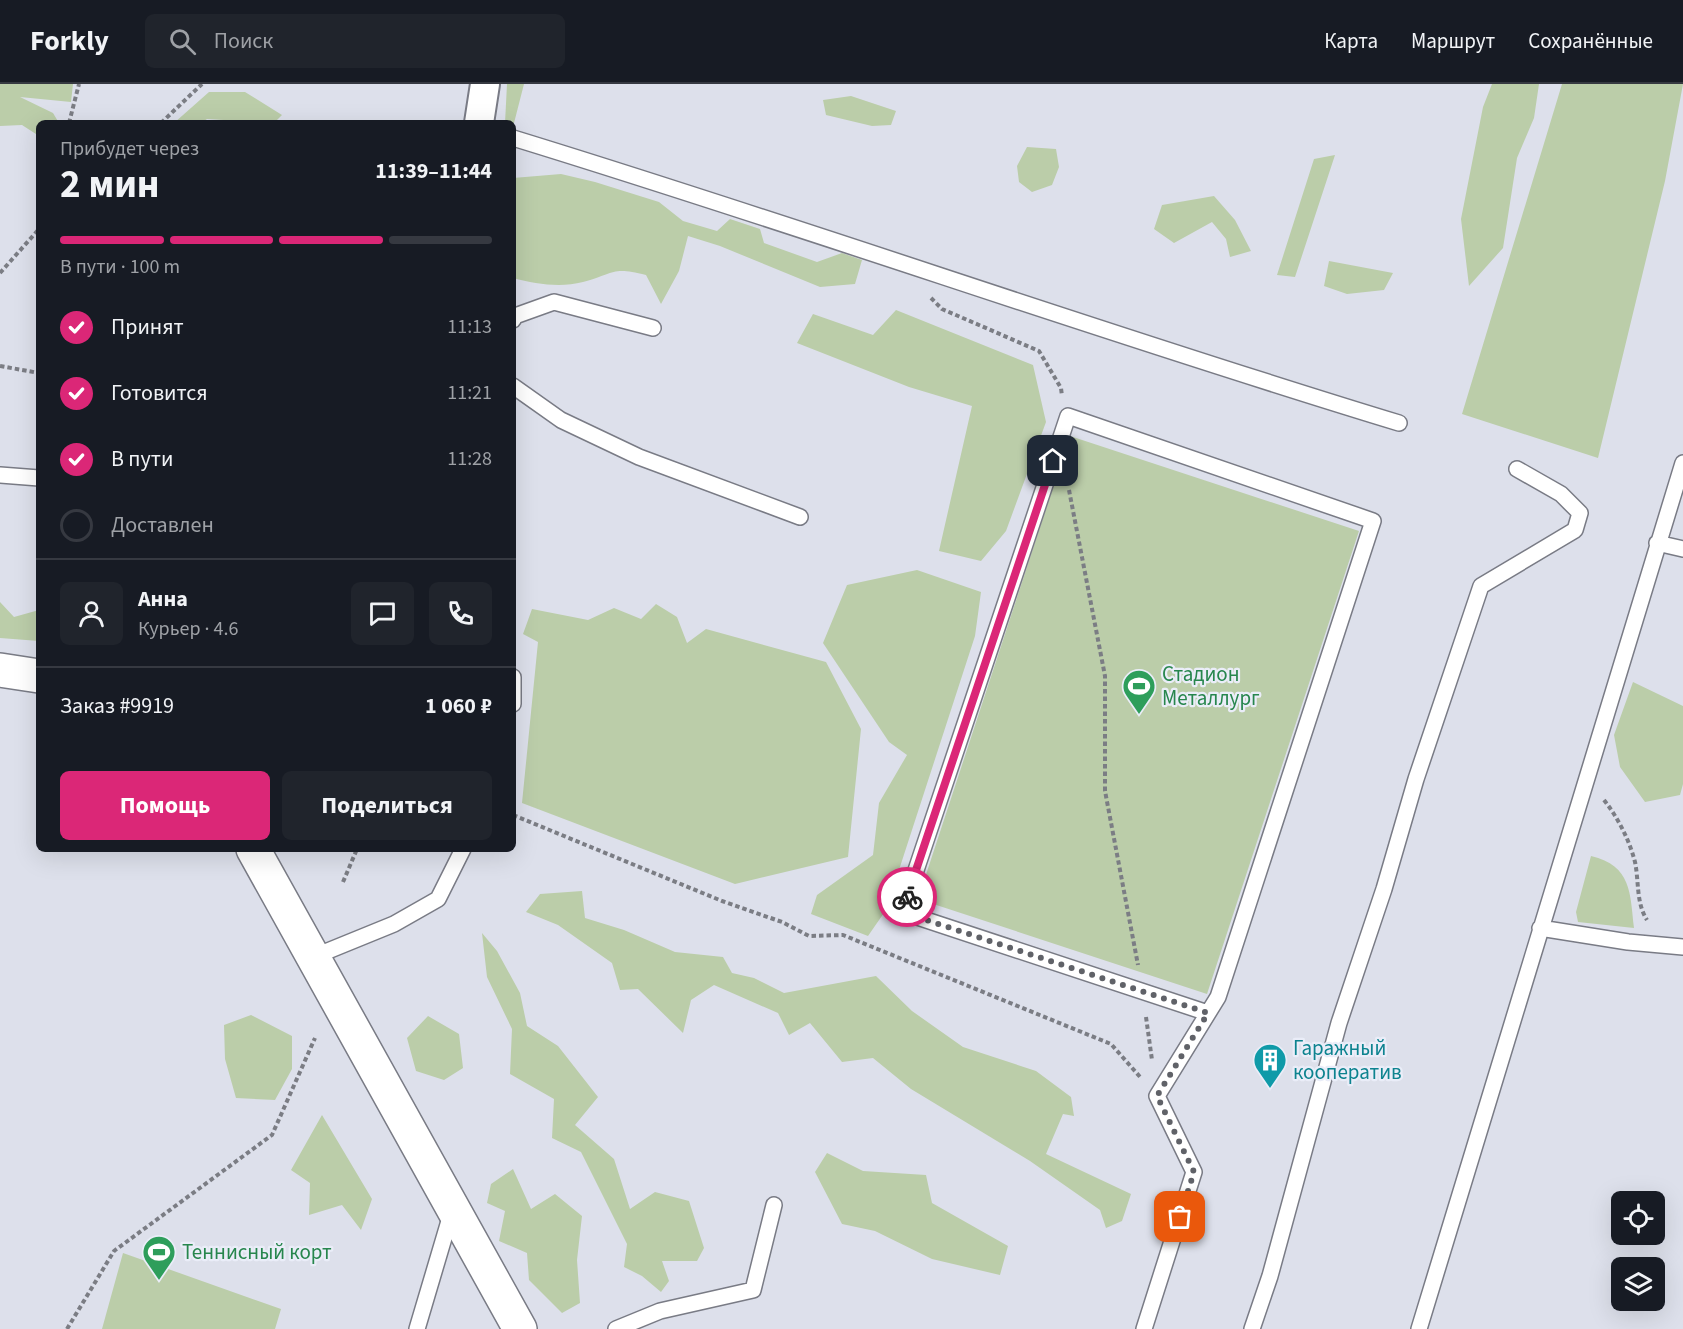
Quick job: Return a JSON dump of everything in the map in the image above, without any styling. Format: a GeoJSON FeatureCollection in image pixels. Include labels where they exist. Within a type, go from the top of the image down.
{"type":"FeatureCollection","features":[{"type":"Feature","properties":{"kind":"street"},"geometry":{"type":"LineString","coordinates":[[479,120],[485,84]]}},
{"type":"Feature","properties":{"kind":"street"},"geometry":{"type":"LineString","coordinates":[[0,670],[36,676]]}},
{"type":"Feature","properties":{"kind":"street"},"geometry":{"type":"LineString","coordinates":[[255,852],[520,1329]]}},
{"type":"Feature","properties":{"kind":"lane"},"geometry":{"type":"LineString","coordinates":[[516,139],[696,194],[1243,375],[1399,423]]}},
{"type":"Feature","properties":{"kind":"lane"},"geometry":{"type":"LineString","coordinates":[[516,316],[554,302],[653,328]]}},
{"type":"Feature","properties":{"kind":"lane"},"geometry":{"type":"LineString","coordinates":[[516,388],[561,420],[639,458],[800,517]]}},
{"type":"Feature","properties":{"kind":"lane"},"geometry":{"type":"LineString","coordinates":[[1144,1329],[1194,1172],[1157,1096],[1218,997],[1373,521],[1068,416],[902,912],[1208,1013]]}},
{"type":"Feature","properties":{"kind":"lane"},"geometry":{"type":"LineString","coordinates":[[1419,1329],[1683,463]]}},
{"type":"Feature","properties":{"kind":"lane"},"geometry":{"type":"LineString","coordinates":[[1252,1329],[1270,1276],[1339,1023],[1384,889],[1416,778],[1480,586],[1575,530],[1580,513],[1561,494],[1517,469]]}},
{"type":"Feature","properties":{"kind":"lane"},"geometry":{"type":"LineString","coordinates":[[0,475],[36,478]]}},
{"type":"Feature","properties":{"kind":"lane"},"geometry":{"type":"LineString","coordinates":[[1657,543],[1683,549]]}},
{"type":"Feature","properties":{"kind":"lane"},"geometry":{"type":"LineString","coordinates":[[313,957],[394,924],[438,899],[462,852]]}},
{"type":"Feature","properties":{"kind":"lane"},"geometry":{"type":"LineString","coordinates":[[1540,928],[1628,942],[1683,947]]}},
{"type":"Feature","properties":{"kind":"lane"},"geometry":{"type":"LineString","coordinates":[[616,1329],[660,1311],[753,1290],[774,1205]]}},
{"type":"Feature","properties":{"kind":"lane"},"geometry":{"type":"LineString","coordinates":[[417,1329],[453,1208]]}},
{"type":"Feature","properties":{"kind":"path"},"geometry":{"type":"LineString","coordinates":[[70,120],[79,84]]}},
{"type":"Feature","properties":{"kind":"path"},"geometry":{"type":"LineString","coordinates":[[164,120],[202,84]]}},
{"type":"Feature","properties":{"kind":"path"},"geometry":{"type":"LineString","coordinates":[[0,273],[36,232]]}},
{"type":"Feature","properties":{"kind":"path"},"geometry":{"type":"LineString","coordinates":[[925,292],[942,309],[1039,351],[1061,388],[1062,399]]}},
{"type":"Feature","properties":{"kind":"path"},"geometry":{"type":"LineString","coordinates":[[0,366],[36,372]]}},
{"type":"Feature","properties":{"kind":"path"},"geometry":{"type":"LineString","coordinates":[[1068,485],[1105,676],[1105,791],[1138,970]]}},
{"type":"Feature","properties":{"kind":"path"},"geometry":{"type":"LineString","coordinates":[[1602,797],[1620,821],[1635,861],[1641,910],[1650,925]]}},
{"type":"Feature","properties":{"kind":"path"},"geometry":{"type":"LineString","coordinates":[[516,816],[722,901],[782,922],[809,936],[843,935],[1111,1044],[1157,1096]]}},
{"type":"Feature","properties":{"kind":"path"},"geometry":{"type":"LineString","coordinates":[[343,882],[356,852]]}},
{"type":"Feature","properties":{"kind":"path"},"geometry":{"type":"LineString","coordinates":[[1145,1016],[1157,1096]]}},
{"type":"Feature","properties":{"kind":"path"},"geometry":{"type":"LineString","coordinates":[[67,1329],[114,1251],[272,1135],[315,1038]]}},
{"type":"Feature","properties":{"kind":"green space"},"geometry":{"type":"Polygon","coordinates":[[[0,84],[73,84],[71,102],[20,97],[53,113],[57,120],[36,120],[36,134],[22,125],[0,126],[0,84]]]}},
{"type":"Feature","properties":{"kind":"green space"},"geometry":{"type":"Polygon","coordinates":[[[507,84],[524,84],[515,120],[505,120],[507,84]]]}},
{"type":"Feature","properties":{"kind":"green space"},"geometry":{"type":"Polygon","coordinates":[[[1492,84],[1539,84],[1534,118],[1517,158],[1503,248],[1469,286],[1461,219],[1483,107],[1492,84]]]}},
{"type":"Feature","properties":{"kind":"green space"},"geometry":{"type":"Polygon","coordinates":[[[1562,84],[1683,84],[1665,181],[1598,458],[1462,414],[1562,84]]]}},
{"type":"Feature","properties":{"kind":"green space"},"geometry":{"type":"Polygon","coordinates":[[[209,92],[245,92],[282,115],[277,120],[177,120],[209,92]]]}},
{"type":"Feature","properties":{"kind":"green space"},"geometry":{"type":"Polygon","coordinates":[[[851,96],[896,111],[891,125],[872,126],[826,115],[823,100],[851,96]]]}},
{"type":"Feature","properties":{"kind":"green space"},"geometry":{"type":"Polygon","coordinates":[[[1027,147],[1056,149],[1059,167],[1052,185],[1032,192],[1019,182],[1017,166],[1027,147]]]}},
{"type":"Feature","properties":{"kind":"green space"},"geometry":{"type":"Polygon","coordinates":[[[1335,155],[1295,277],[1277,275],[1314,159],[1335,155]]]}},
{"type":"Feature","properties":{"kind":"green space"},"geometry":{"type":"Polygon","coordinates":[[[561,174],[595,182],[659,202],[683,221],[717,231],[730,219],[760,229],[764,243],[817,262],[842,253],[862,260],[855,284],[820,287],[720,246],[688,236],[679,271],[661,304],[646,275],[635,272],[613,272],[566,285],[516,279],[516,178],[561,174]]]}},
{"type":"Feature","properties":{"kind":"green space"},"geometry":{"type":"Polygon","coordinates":[[[1214,196],[1235,220],[1251,251],[1230,257],[1226,239],[1212,222],[1174,243],[1154,229],[1162,205],[1214,196]]]}},
{"type":"Feature","properties":{"kind":"green space"},"geometry":{"type":"Polygon","coordinates":[[[1329,261],[1393,273],[1384,290],[1347,294],[1324,286],[1329,261]]]}},
{"type":"Feature","properties":{"kind":"green space"},"geometry":{"type":"Polygon","coordinates":[[[896,310],[1033,365],[1046,422],[1006,531],[981,561],[939,551],[972,406],[909,387],[797,343],[813,314],[873,335],[896,310]]]}},
{"type":"Feature","properties":{"kind":"green space","name":"Стадион Металлург"},"geometry":{"type":"Polygon","coordinates":[[[1070,436],[1359,531],[1207,994],[918,899],[1070,436]]]}},
{"type":"Feature","properties":{"kind":"green space"},"geometry":{"type":"Polygon","coordinates":[[[917,570],[981,592],[975,636],[886,910],[868,936],[811,914],[817,895],[873,855],[879,803],[907,755],[889,742],[823,643],[847,585],[917,570]]]}},
{"type":"Feature","properties":{"kind":"green space"},"geometry":{"type":"Polygon","coordinates":[[[0,602],[14,617],[36,611],[36,641],[0,638],[0,602]]]}},
{"type":"Feature","properties":{"kind":"green space"},"geometry":{"type":"Polygon","coordinates":[[[656,604],[677,617],[687,643],[706,629],[826,662],[861,729],[848,857],[735,884],[522,803],[538,642],[523,634],[532,609],[588,620],[614,608],[641,619],[656,604]]]}},
{"type":"Feature","properties":{"kind":"green space"},"geometry":{"type":"Polygon","coordinates":[[[1633,682],[1683,706],[1683,784],[1680,795],[1645,802],[1620,767],[1614,735],[1633,682]]]}},
{"type":"Feature","properties":{"kind":"green space"},"geometry":{"type":"Polygon","coordinates":[[[1591,856],[1604,861],[1622,874],[1629,892],[1634,928],[1578,922],[1576,912],[1591,856]]]}},
{"type":"Feature","properties":{"kind":"green space"},"geometry":{"type":"Polygon","coordinates":[[[582,891],[585,918],[624,930],[675,952],[723,957],[732,973],[754,978],[784,993],[876,976],[912,1011],[963,1047],[1036,1071],[1071,1097],[1074,1116],[1063,1114],[1046,1154],[1131,1194],[1122,1221],[1106,1228],[1100,1210],[1030,1161],[911,1089],[873,1058],[842,1062],[810,1023],[789,1035],[778,1013],[714,985],[691,1000],[683,1033],[638,989],[620,990],[612,963],[558,925],[526,912],[540,894],[582,891]]]}},
{"type":"Feature","properties":{"kind":"green space"},"geometry":{"type":"Polygon","coordinates":[[[482,933],[497,951],[520,993],[527,1026],[558,1046],[598,1097],[575,1125],[614,1159],[630,1209],[655,1192],[689,1201],[704,1248],[697,1261],[662,1261],[669,1281],[661,1292],[642,1276],[624,1267],[627,1244],[581,1152],[552,1138],[554,1099],[510,1074],[512,1029],[487,977],[482,933]]]}},
{"type":"Feature","properties":{"kind":"green space"},"geometry":{"type":"Polygon","coordinates":[[[251,1015],[292,1036],[292,1069],[275,1100],[236,1098],[225,1059],[224,1025],[251,1015]]]}},
{"type":"Feature","properties":{"kind":"green space"},"geometry":{"type":"Polygon","coordinates":[[[428,1016],[459,1034],[463,1068],[444,1080],[416,1071],[407,1038],[428,1016]]]}},
{"type":"Feature","properties":{"kind":"green space"},"geometry":{"type":"Polygon","coordinates":[[[322,1115],[372,1199],[361,1230],[342,1205],[309,1215],[310,1183],[291,1170],[322,1115]]]}},
{"type":"Feature","properties":{"kind":"green space"},"geometry":{"type":"Polygon","coordinates":[[[827,1153],[863,1171],[926,1175],[932,1203],[1008,1246],[1000,1275],[932,1259],[875,1231],[842,1224],[815,1172],[827,1153]]]}},
{"type":"Feature","properties":{"kind":"green space"},"geometry":{"type":"Polygon","coordinates":[[[513,1169],[531,1209],[555,1194],[582,1216],[577,1260],[580,1303],[562,1313],[529,1280],[527,1253],[499,1241],[505,1211],[487,1203],[491,1184],[513,1169]]]}},
{"type":"Feature","properties":{"kind":"green space","name":"Теннисный корт"},"geometry":{"type":"Polygon","coordinates":[[[123,1253],[281,1309],[275,1329],[102,1329],[123,1253]]]}},
{"type":"Feature","properties":{"kind":"way so far"},"geometry":{"type":"LineString","coordinates":[[907,897],[902,912],[1208,1013],[1157,1096],[1194,1172],[1180,1217]]}},
{"type":"Feature","properties":{"kind":"place","name":"Стадион Металлург"},"geometry":{"type":"Point","coordinates":[1139,715]}},
{"type":"Feature","properties":{"kind":"place","name":"Гаражный кооператив"},"geometry":{"type":"Point","coordinates":[1270,1089]}},
{"type":"Feature","properties":{"kind":"place","name":"Теннисный корт"},"geometry":{"type":"Point","coordinates":[159,1281]}},
{"type":"Feature","properties":{"kind":"route"},"geometry":{"type":"LineString","coordinates":[[907,897],[1053,461]]}}]}
